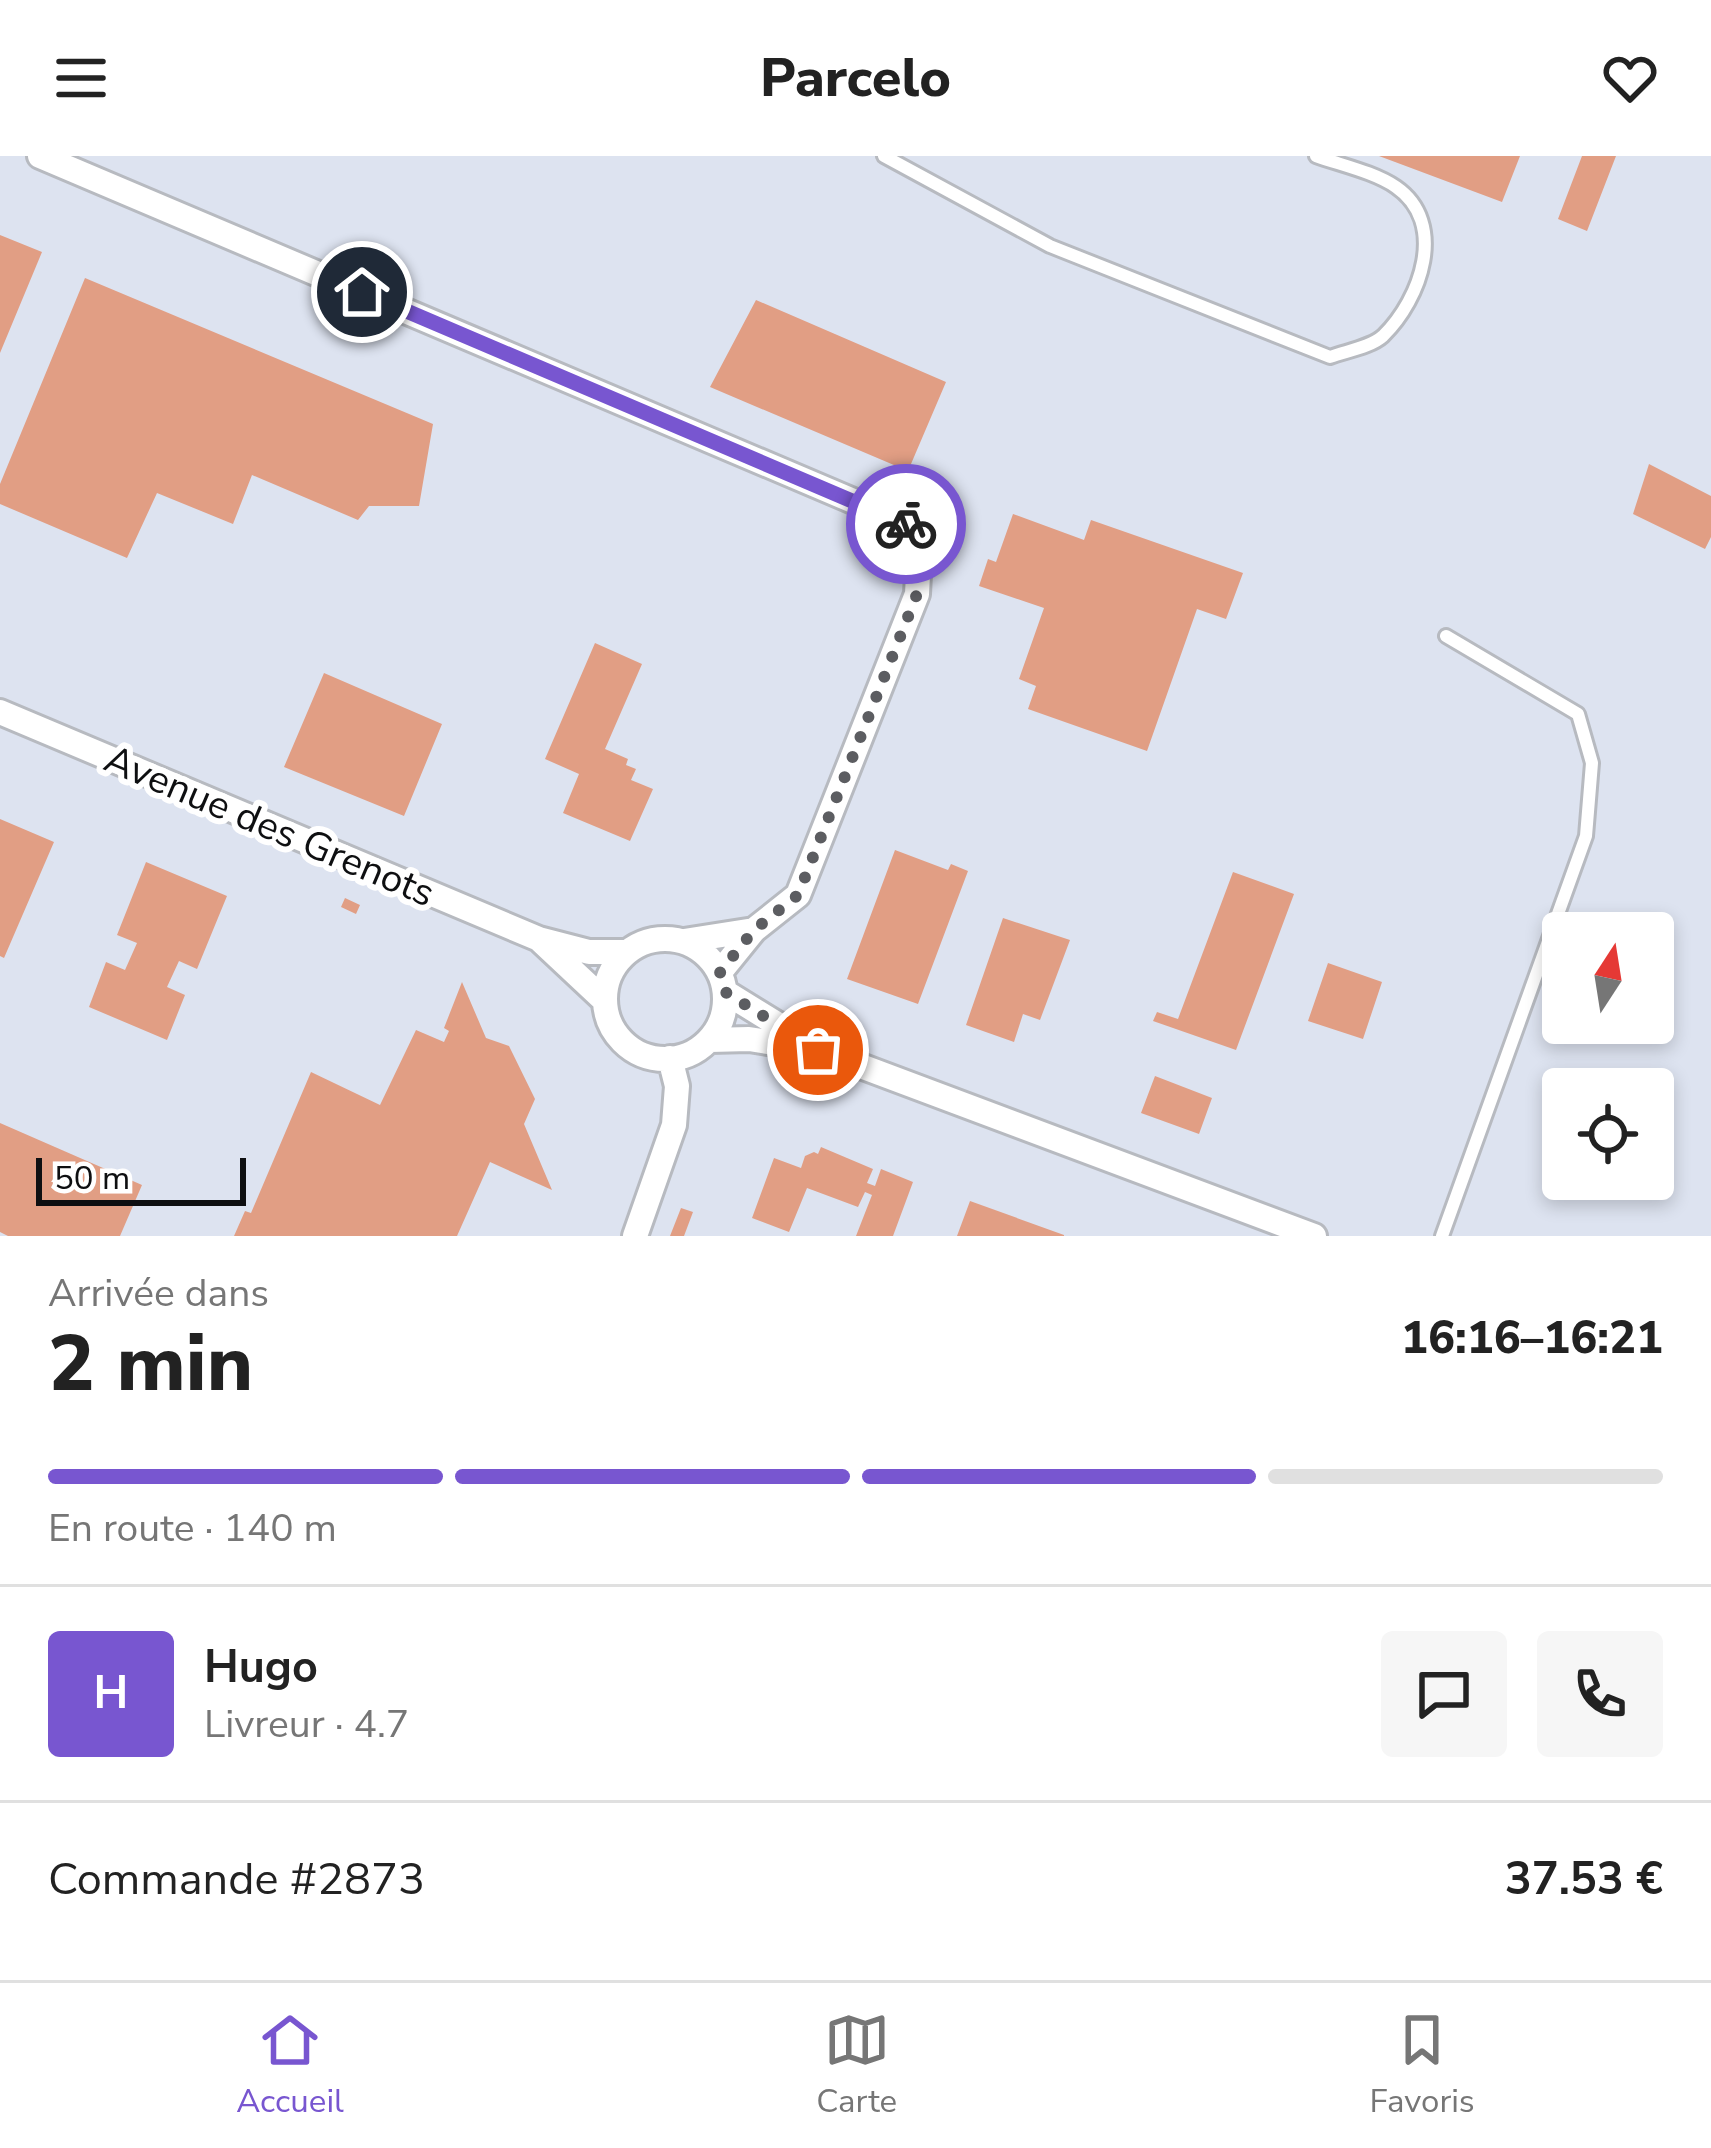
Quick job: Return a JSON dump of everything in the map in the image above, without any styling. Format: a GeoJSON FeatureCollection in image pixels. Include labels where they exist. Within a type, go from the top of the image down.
{"type":"FeatureCollection","features":[{"type":"Feature","properties":{"kind":"street"},"geometry":{"type":"LineString","coordinates":[[40,156],[905,523],[919,554],[917,594],[798,895],[754,930],[723,982],[721,1022],[710,1040],[692,1053],[670,1058],[638,1052],[621,1040],[605,1001],[614,968],[627,952],[663,939],[684,941],[754,930]]}},
{"type":"Feature","properties":{"kind":"street","name":"Avenue des Grenots"},"geometry":{"type":"LineString","coordinates":[[0,712],[539,939],[589,952],[627,952]]}},
{"type":"Feature","properties":{"kind":"street","name":"Avenue des Grenots"},"geometry":{"type":"LineString","coordinates":[[539,939],[605,1001]]}},
{"type":"Feature","properties":{"kind":"street"},"geometry":{"type":"LineString","coordinates":[[684,941],[707,955],[723,982],[818,1050]]}},
{"type":"Feature","properties":{"kind":"street"},"geometry":{"type":"LineString","coordinates":[[710,1040],[818,1050],[1314,1236]]}},
{"type":"Feature","properties":{"kind":"street"},"geometry":{"type":"LineString","coordinates":[[635,1236],[674,1125],[677,1086],[670,1058]]}},
{"type":"Feature","properties":{"kind":"lane"},"geometry":{"type":"LineString","coordinates":[[884,156],[1051,246],[1330,357],[1380,340],[1415,292],[1427,240],[1414,205],[1394,186],[1316,156]]}},
{"type":"Feature","properties":{"kind":"lane"},"geometry":{"type":"LineString","coordinates":[[1442,1236],[1586,836],[1592,763],[1579,714],[1447,636]]}},
{"type":"Feature","properties":{"kind":"shaded area"},"geometry":{"type":"Polygon","coordinates":[[[0,156],[1711,156],[1711,1236],[0,1236],[0,156]]]}},
{"type":"Feature","properties":{"kind":"building"},"geometry":{"type":"Polygon","coordinates":[[[1379,156],[1520,156],[1502,202],[1379,156]]]}},
{"type":"Feature","properties":{"kind":"building"},"geometry":{"type":"Polygon","coordinates":[[[1582,156],[1616,156],[1587,231],[1558,219],[1582,156]]]}},
{"type":"Feature","properties":{"kind":"building"},"geometry":{"type":"Polygon","coordinates":[[[0,235],[42,252],[0,353],[0,235]]]}},
{"type":"Feature","properties":{"kind":"building"},"geometry":{"type":"Polygon","coordinates":[[[85,278],[433,424],[419,506],[369,506],[358,520],[252,475],[233,524],[157,493],[127,558],[0,504],[0,484],[85,278]]]}},
{"type":"Feature","properties":{"kind":"building"},"geometry":{"type":"Polygon","coordinates":[[[756,300],[946,382],[908,471],[710,387],[756,300]]]}},
{"type":"Feature","properties":{"kind":"building"},"geometry":{"type":"Polygon","coordinates":[[[1649,464],[1711,496],[1711,537],[1705,549],[1633,514],[1649,464]]]}},
{"type":"Feature","properties":{"kind":"building"},"geometry":{"type":"Polygon","coordinates":[[[1013,514],[1084,540],[1091,520],[1243,573],[1226,619],[1197,609],[1147,751],[1028,709],[1036,686],[1019,679],[1044,608],[979,586],[988,559],[996,562],[1013,514]]]}},
{"type":"Feature","properties":{"kind":"building"},"geometry":{"type":"Polygon","coordinates":[[[595,643],[642,664],[605,749],[628,759],[626,765],[636,769],[631,780],[653,789],[630,841],[563,813],[579,774],[545,759],[595,643]]]}},
{"type":"Feature","properties":{"kind":"building"},"geometry":{"type":"Polygon","coordinates":[[[324,673],[442,724],[404,816],[284,767],[324,673]]]}},
{"type":"Feature","properties":{"kind":"building"},"geometry":{"type":"Polygon","coordinates":[[[0,819],[54,842],[4,958],[0,956],[0,819]]]}},
{"type":"Feature","properties":{"kind":"building"},"geometry":{"type":"Polygon","coordinates":[[[895,850],[948,870],[951,864],[968,871],[918,1004],[847,979],[895,850]]]}},
{"type":"Feature","properties":{"kind":"building"},"geometry":{"type":"Polygon","coordinates":[[[146,862],[227,896],[197,969],[179,961],[167,987],[185,995],[167,1040],[89,1007],[106,962],[125,970],[137,943],[117,935],[146,862]]]}},
{"type":"Feature","properties":{"kind":"building"},"geometry":{"type":"Polygon","coordinates":[[[1233,872],[1294,894],[1236,1050],[1153,1021],[1157,1012],[1178,1019],[1233,872]]]}},
{"type":"Feature","properties":{"kind":"building"},"geometry":{"type":"Polygon","coordinates":[[[345,898],[360,905],[356,914],[341,907],[345,898]]]}},
{"type":"Feature","properties":{"kind":"building"},"geometry":{"type":"Polygon","coordinates":[[[1003,918],[1070,940],[1040,1020],[1023,1014],[1014,1042],[966,1025],[1003,918]]]}},
{"type":"Feature","properties":{"kind":"building"},"geometry":{"type":"Polygon","coordinates":[[[1328,963],[1382,982],[1363,1039],[1308,1021],[1328,963]]]}},
{"type":"Feature","properties":{"kind":"building"},"geometry":{"type":"Polygon","coordinates":[[[462,982],[486,1038],[509,1046],[535,1099],[524,1124],[552,1190],[490,1162],[457,1236],[234,1236],[245,1211],[251,1213],[311,1072],[380,1105],[416,1030],[444,1042],[449,1031],[444,1028],[462,982]]]}},
{"type":"Feature","properties":{"kind":"building"},"geometry":{"type":"Polygon","coordinates":[[[1155,1076],[1212,1098],[1199,1134],[1141,1113],[1155,1076]]]}},
{"type":"Feature","properties":{"kind":"building"},"geometry":{"type":"Polygon","coordinates":[[[0,1123],[142,1185],[120,1236],[8,1236],[0,1232],[0,1123]]]}},
{"type":"Feature","properties":{"kind":"building"},"geometry":{"type":"Polygon","coordinates":[[[821,1147],[873,1169],[867,1183],[875,1186],[881,1169],[913,1182],[893,1236],[856,1236],[872,1195],[865,1192],[858,1207],[807,1188],[789,1232],[752,1218],[774,1158],[801,1168],[805,1156],[818,1154],[821,1147]]]}},
{"type":"Feature","properties":{"kind":"building"},"geometry":{"type":"Polygon","coordinates":[[[970,1201],[1064,1235],[1064,1236],[957,1236],[970,1201]]]}},
{"type":"Feature","properties":{"kind":"building"},"geometry":{"type":"Polygon","coordinates":[[[681,1208],[693,1212],[684,1236],[670,1236],[681,1208]]]}},
{"type":"Feature","properties":{"kind":"way so far"},"geometry":{"type":"LineString","coordinates":[[818,1050],[725,992],[720,972],[754,930],[798,895],[917,594],[919,554],[906,524]]}},
{"type":"Feature","properties":{"kind":"route"},"geometry":{"type":"LineString","coordinates":[[362,292],[906,524]]}}]}
